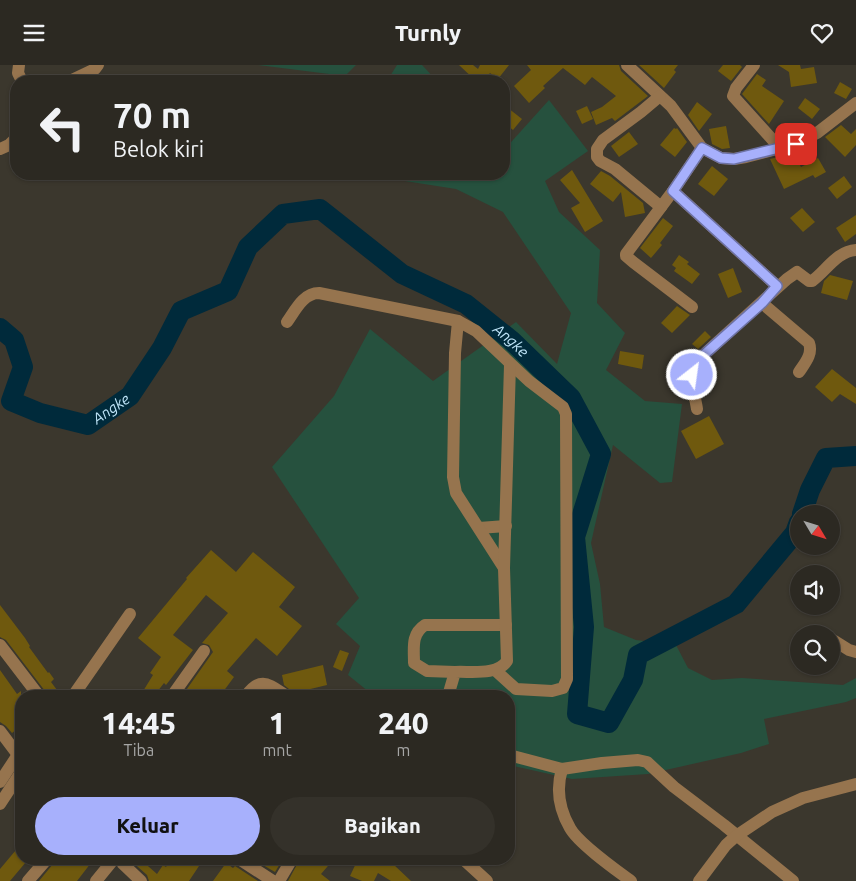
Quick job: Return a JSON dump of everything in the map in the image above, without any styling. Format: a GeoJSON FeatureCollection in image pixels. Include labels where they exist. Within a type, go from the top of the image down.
{"type":"FeatureCollection","features":[{"type":"Feature","properties":{"kind":"street"},"geometry":{"type":"LineString","coordinates":[[82,75],[95,69],[98,65]]}},
{"type":"Feature","properties":{"kind":"street"},"geometry":{"type":"LineString","coordinates":[[627,65],[671,106],[702,148],[721,158],[734,159],[796,144],[817,133],[856,103]]}},
{"type":"Feature","properties":{"kind":"street"},"geometry":{"type":"LineString","coordinates":[[754,65],[736,88],[733,96],[779,147]]}},
{"type":"Feature","properties":{"kind":"street"},"geometry":{"type":"LineString","coordinates":[[660,96],[603,140],[597,153],[600,161],[615,169],[661,207]]}},
{"type":"Feature","properties":{"kind":"street"},"geometry":{"type":"LineString","coordinates":[[692,307],[626,256],[627,251],[673,191],[702,148]]}},
{"type":"Feature","properties":{"kind":"street"},"geometry":{"type":"LineString","coordinates":[[673,191],[777,286]]}},
{"type":"Feature","properties":{"kind":"street"},"geometry":{"type":"LineString","coordinates":[[697,409],[692,375],[695,363],[762,303],[777,286],[797,272],[809,281],[812,281],[838,258],[852,250],[856,250]]}},
{"type":"Feature","properties":{"kind":"street"},"geometry":{"type":"LineString","coordinates":[[287,322],[305,297],[311,293],[458,321],[476,331],[510,365],[563,407],[566,414],[567,679],[563,687],[552,691],[516,689],[495,670]]}},
{"type":"Feature","properties":{"kind":"street"},"geometry":{"type":"LineString","coordinates":[[762,303],[810,343],[810,353],[799,372]]}},
{"type":"Feature","properties":{"kind":"street"},"geometry":{"type":"LineString","coordinates":[[458,321],[455,353],[453,477],[456,493],[504,568]]}},
{"type":"Feature","properties":{"kind":"street"},"geometry":{"type":"LineString","coordinates":[[506,625],[425,625],[418,629],[414,636],[414,663],[427,671],[455,672],[495,670],[507,661],[506,625],[504,568],[510,365]]}},
{"type":"Feature","properties":{"kind":"street"},"geometry":{"type":"LineString","coordinates":[[479,528],[506,526]]}},
{"type":"Feature","properties":{"kind":"street"},"geometry":{"type":"LineString","coordinates":[[77,690],[130,614]]}},
{"type":"Feature","properties":{"kind":"street"},"geometry":{"type":"LineString","coordinates":[[840,644],[856,652]]}},
{"type":"Feature","properties":{"kind":"street"},"geometry":{"type":"LineString","coordinates":[[0,645],[34,690]]}},
{"type":"Feature","properties":{"kind":"street"},"geometry":{"type":"LineString","coordinates":[[176,690],[204,651]]}},
{"type":"Feature","properties":{"kind":"street"},"geometry":{"type":"LineString","coordinates":[[450,690],[455,672]]}},
{"type":"Feature","properties":{"kind":"street"},"geometry":{"type":"LineString","coordinates":[[250,690],[260,683],[276,690]]}},
{"type":"Feature","properties":{"kind":"street"},"geometry":{"type":"LineString","coordinates":[[0,731],[15,748]]}},
{"type":"Feature","properties":{"kind":"street"},"geometry":{"type":"LineString","coordinates":[[515,757],[562,769],[602,763],[647,762],[674,787],[792,881]]}},
{"type":"Feature","properties":{"kind":"street"},"geometry":{"type":"LineString","coordinates":[[0,782],[15,760]]}},
{"type":"Feature","properties":{"kind":"street"},"geometry":{"type":"LineString","coordinates":[[562,769],[558,790],[570,828],[578,839],[631,881]]}},
{"type":"Feature","properties":{"kind":"street"},"geometry":{"type":"LineString","coordinates":[[0,804],[15,781]]}},
{"type":"Feature","properties":{"kind":"street"},"geometry":{"type":"LineString","coordinates":[[699,881],[726,845],[772,812],[791,802],[856,784]]}},
{"type":"Feature","properties":{"kind":"street"},"geometry":{"type":"LineString","coordinates":[[28,881],[41,865]]}},
{"type":"Feature","properties":{"kind":"street"},"geometry":{"type":"LineString","coordinates":[[96,881],[114,865]]}},
{"type":"Feature","properties":{"kind":"street"},"geometry":{"type":"LineString","coordinates":[[123,865],[141,881]]}},
{"type":"Feature","properties":{"kind":"street"},"geometry":{"type":"LineString","coordinates":[[248,865],[273,881]]}},
{"type":"Feature","properties":{"kind":"street"},"geometry":{"type":"LineString","coordinates":[[278,881],[288,865]]}},
{"type":"Feature","properties":{"kind":"street"},"geometry":{"type":"LineString","coordinates":[[470,865],[487,881]]}},
{"type":"Feature","properties":{"kind":"green space"},"geometry":{"type":"Polygon","coordinates":[[[258,65],[356,65],[346,75],[258,65]]]}},
{"type":"Feature","properties":{"kind":"green space"},"geometry":{"type":"Polygon","coordinates":[[[397,65],[422,65],[431,75],[391,75],[397,65]]]}},
{"type":"Feature","properties":{"kind":"green space"},"geometry":{"type":"Polygon","coordinates":[[[549,100],[588,151],[545,181],[559,212],[600,250],[597,303],[625,333],[606,370],[645,401],[682,404],[672,482],[660,483],[613,445],[591,543],[600,584],[604,627],[636,640],[676,645],[688,668],[712,680],[742,678],[843,685],[856,678],[856,698],[846,702],[764,719],[769,744],[741,753],[648,774],[572,779],[515,766],[515,690],[367,690],[348,675],[360,646],[336,624],[359,598],[272,467],[334,396],[370,329],[433,381],[516,322],[557,364],[571,313],[503,212],[456,189],[398,180],[510,180],[510,143],[549,100]]]}},
{"type":"Feature","properties":{"kind":"building"},"geometry":{"type":"Polygon","coordinates":[[[459,65],[473,65],[478,69],[480,65],[509,65],[501,75],[490,73],[488,75],[470,75],[459,65]]]}},
{"type":"Feature","properties":{"kind":"building"},"geometry":{"type":"Polygon","coordinates":[[[527,65],[619,65],[621,71],[648,96],[615,121],[612,118],[596,125],[591,112],[602,107],[616,96],[592,77],[585,85],[563,68],[543,86],[545,88],[529,103],[514,86],[531,70],[527,65]]]}},
{"type":"Feature","properties":{"kind":"building"},"geometry":{"type":"Polygon","coordinates":[[[639,65],[678,65],[674,70],[676,72],[664,88],[639,65]]]}},
{"type":"Feature","properties":{"kind":"building"},"geometry":{"type":"Polygon","coordinates":[[[723,65],[740,65],[742,67],[731,81],[718,71],[723,65]]]}},
{"type":"Feature","properties":{"kind":"building"},"geometry":{"type":"Polygon","coordinates":[[[778,65],[800,65],[801,69],[814,67],[817,83],[791,87],[789,72],[778,65]]]}},
{"type":"Feature","properties":{"kind":"building"},"geometry":{"type":"Polygon","coordinates":[[[757,74],[766,80],[762,86],[784,101],[769,124],[742,94],[757,74]]]}},
{"type":"Feature","properties":{"kind":"building"},"geometry":{"type":"Polygon","coordinates":[[[840,82],[852,89],[846,99],[834,93],[840,82]]]}},
{"type":"Feature","properties":{"kind":"building"},"geometry":{"type":"Polygon","coordinates":[[[805,98],[820,109],[812,119],[798,108],[805,98]]]}},
{"type":"Feature","properties":{"kind":"building"},"geometry":{"type":"Polygon","coordinates":[[[697,102],[712,114],[699,131],[688,115],[697,102]]]}},
{"type":"Feature","properties":{"kind":"building"},"geometry":{"type":"Polygon","coordinates":[[[587,106],[593,119],[582,124],[576,111],[587,106]]]}},
{"type":"Feature","properties":{"kind":"building"},"geometry":{"type":"Polygon","coordinates":[[[510,110],[522,119],[513,130],[510,128],[510,110]]]}},
{"type":"Feature","properties":{"kind":"building"},"geometry":{"type":"Polygon","coordinates":[[[841,125],[851,134],[856,129],[856,145],[845,157],[825,137],[841,125]]]}},
{"type":"Feature","properties":{"kind":"building"},"geometry":{"type":"Polygon","coordinates":[[[726,126],[730,148],[722,149],[712,144],[709,129],[726,126]]]}},
{"type":"Feature","properties":{"kind":"building"},"geometry":{"type":"Polygon","coordinates":[[[674,128],[677,128],[687,142],[675,157],[660,145],[674,128]]]}},
{"type":"Feature","properties":{"kind":"building"},"geometry":{"type":"Polygon","coordinates":[[[629,132],[638,144],[619,157],[611,146],[629,132]]]}},
{"type":"Feature","properties":{"kind":"building"},"geometry":{"type":"Polygon","coordinates":[[[794,153],[801,167],[818,158],[826,172],[815,178],[813,175],[784,189],[770,159],[794,153]]]}},
{"type":"Feature","properties":{"kind":"building"},"geometry":{"type":"Polygon","coordinates":[[[712,166],[728,179],[714,196],[698,184],[712,166]]]}},
{"type":"Feature","properties":{"kind":"building"},"geometry":{"type":"Polygon","coordinates":[[[572,170],[603,221],[585,232],[571,208],[580,203],[560,180],[572,170]]]}},
{"type":"Feature","properties":{"kind":"building"},"geometry":{"type":"Polygon","coordinates":[[[601,171],[643,203],[645,213],[625,217],[621,192],[613,202],[590,184],[601,171]]]}},
{"type":"Feature","properties":{"kind":"building"},"geometry":{"type":"Polygon","coordinates":[[[844,176],[852,187],[837,199],[828,188],[844,176]]]}},
{"type":"Feature","properties":{"kind":"building"},"geometry":{"type":"Polygon","coordinates":[[[802,208],[815,222],[803,232],[790,218],[802,208]]]}},
{"type":"Feature","properties":{"kind":"building"},"geometry":{"type":"Polygon","coordinates":[[[856,215],[856,234],[845,242],[836,228],[856,215]]]}},
{"type":"Feature","properties":{"kind":"building"},"geometry":{"type":"Polygon","coordinates":[[[663,218],[673,226],[660,243],[662,245],[651,258],[640,248],[663,218]]]}},
{"type":"Feature","properties":{"kind":"building"},"geometry":{"type":"Polygon","coordinates":[[[679,255],[689,262],[687,264],[700,274],[692,284],[674,271],[676,268],[672,265],[679,255]]]}},
{"type":"Feature","properties":{"kind":"building"},"geometry":{"type":"Polygon","coordinates":[[[733,268],[742,292],[728,298],[718,274],[733,268]]]}},
{"type":"Feature","properties":{"kind":"building"},"geometry":{"type":"Polygon","coordinates":[[[830,275],[853,281],[847,300],[821,293],[824,281],[830,275]]]}},
{"type":"Feature","properties":{"kind":"building"},"geometry":{"type":"Polygon","coordinates":[[[677,306],[690,315],[672,333],[661,323],[677,306]]]}},
{"type":"Feature","properties":{"kind":"building"},"geometry":{"type":"Polygon","coordinates":[[[705,331],[711,337],[698,349],[692,344],[705,331]]]}},
{"type":"Feature","properties":{"kind":"building"},"geometry":{"type":"Polygon","coordinates":[[[620,351],[644,355],[642,369],[618,364],[620,351]]]}},
{"type":"Feature","properties":{"kind":"building"},"geometry":{"type":"Polygon","coordinates":[[[832,369],[856,388],[856,404],[840,394],[832,402],[815,387],[832,369]]]}},
{"type":"Feature","properties":{"kind":"building"},"geometry":{"type":"Polygon","coordinates":[[[709,416],[724,444],[696,459],[681,431],[709,416]]]}},
{"type":"Feature","properties":{"kind":"building"},"geometry":{"type":"Polygon","coordinates":[[[211,550],[236,572],[253,552],[295,587],[279,607],[302,626],[277,656],[256,638],[227,671],[234,677],[224,690],[186,690],[213,652],[209,645],[202,643],[228,613],[206,595],[173,635],[193,650],[166,685],[164,683],[159,690],[144,690],[153,675],[150,673],[161,657],[138,638],[211,550]]]}},
{"type":"Feature","properties":{"kind":"building"},"geometry":{"type":"Polygon","coordinates":[[[0,605],[54,679],[51,682],[57,690],[44,690],[6,640],[0,637],[0,605]]]}},
{"type":"Feature","properties":{"kind":"building"},"geometry":{"type":"Polygon","coordinates":[[[340,650],[349,653],[342,671],[333,667],[340,650]]]}},
{"type":"Feature","properties":{"kind":"building"},"geometry":{"type":"Polygon","coordinates":[[[323,665],[327,685],[306,690],[290,690],[284,685],[282,675],[323,665]]]}},
{"type":"Feature","properties":{"kind":"building"},"geometry":{"type":"Polygon","coordinates":[[[0,670],[15,691],[15,731],[12,733],[0,722],[0,670]]]}},
{"type":"Feature","properties":{"kind":"building"},"geometry":{"type":"Polygon","coordinates":[[[15,851],[15,865],[23,865],[10,881],[0,881],[0,869],[15,851]]]}},
{"type":"Feature","properties":{"kind":"building"},"geometry":{"type":"Polygon","coordinates":[[[52,865],[89,865],[77,881],[39,881],[52,865]]]}},
{"type":"Feature","properties":{"kind":"building"},"geometry":{"type":"Polygon","coordinates":[[[136,865],[147,865],[157,874],[163,865],[166,867],[167,865],[199,866],[189,881],[149,881],[147,875],[136,865]]]}},
{"type":"Feature","properties":{"kind":"building"},"geometry":{"type":"Polygon","coordinates":[[[225,865],[229,865],[233,868],[235,866],[258,881],[213,881],[225,865]]]}},
{"type":"Feature","properties":{"kind":"building"},"geometry":{"type":"Polygon","coordinates":[[[263,865],[279,865],[275,872],[263,865]]]}},
{"type":"Feature","properties":{"kind":"building"},"geometry":{"type":"Polygon","coordinates":[[[297,865],[329,865],[321,874],[330,881],[288,881],[297,865]]]}},
{"type":"Feature","properties":{"kind":"building"},"geometry":{"type":"Polygon","coordinates":[[[355,865],[394,865],[411,881],[391,881],[378,873],[374,881],[362,881],[350,876],[355,865]]]}},
{"type":"Feature","properties":{"kind":"waterway","name":"Angke"},"geometry":{"type":"LineString","coordinates":[[0,328],[14,340],[23,367],[11,401],[40,413],[88,425],[130,396],[162,348],[181,311],[228,291],[248,247],[283,214],[320,209],[402,274],[466,304],[511,340],[571,398],[601,454],[575,537],[584,627],[577,714],[609,723],[633,680],[638,655],[736,604],[790,539]]}},
{"type":"Feature","properties":{"kind":"waterway","name":"Angke"},"geometry":{"type":"LineString","coordinates":[[805,505],[810,490],[826,458],[856,456]]}},
{"type":"Feature","properties":{"kind":"route"},"geometry":{"type":"LineString","coordinates":[[692,375],[695,363],[762,303],[777,286],[673,191],[702,148],[721,158],[734,159],[796,144]]}}]}
